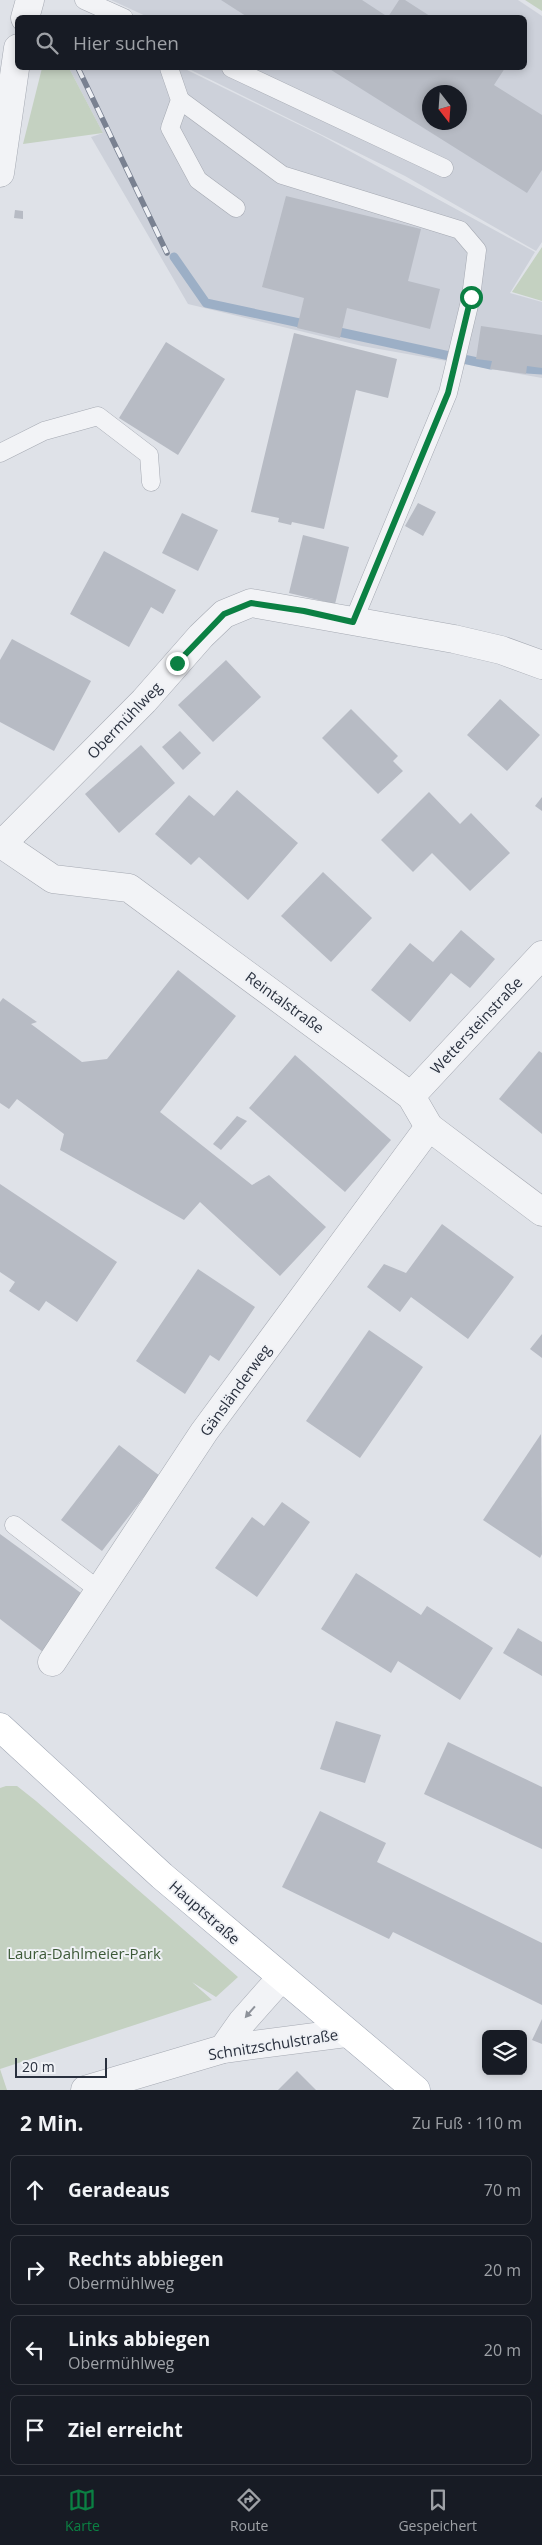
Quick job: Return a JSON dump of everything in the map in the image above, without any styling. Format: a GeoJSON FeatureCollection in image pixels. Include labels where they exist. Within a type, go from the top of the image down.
{"type":"FeatureCollection","features":[{"type":"Feature","properties":{"kind":"main road","name":"Hauptstraße"},"geometry":{"type":"LineString","coordinates":[[0,1727],[162,1876],[346,2033],[416,2090]]}},
{"type":"Feature","properties":{"kind":"street"},"geometry":{"type":"LineString","coordinates":[[26,15],[30,0]]}},
{"type":"Feature","properties":{"kind":"street"},"geometry":{"type":"LineString","coordinates":[[0,173],[11,50]]}},
{"type":"Feature","properties":{"kind":"street","name":"Obermühlweg"},"geometry":{"type":"LineString","coordinates":[[1,844],[144,701],[201,636],[224,614],[251,603],[454,638],[501,650],[542,665]]}},
{"type":"Feature","properties":{"kind":"street","name":"Reintalstraße"},"geometry":{"type":"LineString","coordinates":[[1,844],[53,879],[129,888],[411,1096],[429,1127],[542,1212]]}},
{"type":"Feature","properties":{"kind":"street","name":"Wettersteinstraße"},"geometry":{"type":"LineString","coordinates":[[411,1096],[542,955]]}},
{"type":"Feature","properties":{"kind":"street","name":"Gänsländerweg"},"geometry":{"type":"LineString","coordinates":[[52,1662],[204,1432],[429,1127]]}},
{"type":"Feature","properties":{"kind":"street"},"geometry":{"type":"LineString","coordinates":[[223,2049],[242,2022],[281,1978]]}},
{"type":"Feature","properties":{"kind":"street","name":"Schnitzschulstraße"},"geometry":{"type":"LineString","coordinates":[[85,2090],[114,2086],[223,2049],[346,2033]]}},
{"type":"Feature","properties":{"kind":"lane"},"geometry":{"type":"LineString","coordinates":[[84,0],[117,15]]}},
{"type":"Feature","properties":{"kind":"lane"},"geometry":{"type":"LineString","coordinates":[[169,70],[180,100],[282,175],[460,230],[477,250],[471,297],[448,393],[353,622]]}},
{"type":"Feature","properties":{"kind":"lane"},"geometry":{"type":"LineString","coordinates":[[235,70],[444,168]]}},
{"type":"Feature","properties":{"kind":"lane"},"geometry":{"type":"LineString","coordinates":[[180,100],[170,128],[198,180],[236,208]]}},
{"type":"Feature","properties":{"kind":"lane"},"geometry":{"type":"LineString","coordinates":[[0,453],[44,431],[98,416],[149,455],[151,482]]}},
{"type":"Feature","properties":{"kind":"lane"},"geometry":{"type":"LineString","coordinates":[[14,1525],[100,1591]]}},
{"type":"Feature","properties":{"kind":"shaded area"},"geometry":{"type":"Polygon","coordinates":[[[111,0],[518,0],[542,16],[542,242],[536,251],[405,176],[191,70],[527,70],[527,15],[144,15],[111,0]]]}},
{"type":"Feature","properties":{"kind":"shaded area"},"geometry":{"type":"Polygon","coordinates":[[[70,70],[187,70],[322,136],[535,252],[510,293],[542,302],[542,378],[362,346],[188,304],[91,137],[103,133],[70,70]]]}},
{"type":"Feature","properties":{"kind":"green space"},"geometry":{"type":"Polygon","coordinates":[[[525,0],[542,0],[542,11],[525,0]]]}},
{"type":"Feature","properties":{"kind":"green space"},"geometry":{"type":"Polygon","coordinates":[[[42,70],[70,70],[103,133],[23,144],[42,70]]]}},
{"type":"Feature","properties":{"kind":"green space"},"geometry":{"type":"Polygon","coordinates":[[[542,247],[542,301],[512,292],[542,247]]]}},
{"type":"Feature","properties":{"kind":"green space","name":"Laura-Dahlmeier-Park"},"geometry":{"type":"Polygon","coordinates":[[[17,1786],[238,1977],[216,1997],[192,1982],[212,2000],[0,2069],[0,1788],[17,1786]]]}},
{"type":"Feature","properties":{"kind":"green space"},"geometry":{"type":"Polygon","coordinates":[[[0,2069],[7,2090],[0,2090],[0,2069]]]}},
{"type":"Feature","properties":{"kind":"building"},"geometry":{"type":"Polygon","coordinates":[[[221,0],[362,0],[385,15],[244,15],[221,0]]]}},
{"type":"Feature","properties":{"kind":"building"},"geometry":{"type":"Polygon","coordinates":[[[399,0],[405,0],[428,15],[389,15],[399,0]]]}},
{"type":"Feature","properties":{"kind":"building"},"geometry":{"type":"Polygon","coordinates":[[[331,70],[504,70],[494,85],[542,115],[542,170],[527,193],[427,130],[467,130],[467,85],[422,85],[422,127],[331,70]]]}},
{"type":"Feature","properties":{"kind":"building"},"geometry":{"type":"Polygon","coordinates":[[[286,196],[421,229],[408,281],[440,289],[430,329],[347,308],[340,338],[297,328],[304,298],[262,287],[286,196]]]}},
{"type":"Feature","properties":{"kind":"building"},"geometry":{"type":"Polygon","coordinates":[[[15,210],[23,211],[23,219],[14,218],[15,210]]]}},
{"type":"Feature","properties":{"kind":"building"},"geometry":{"type":"Polygon","coordinates":[[[481,326],[542,335],[542,368],[527,366],[526,374],[490,369],[492,361],[476,359],[481,326]]]}},
{"type":"Feature","properties":{"kind":"building"},"geometry":{"type":"Polygon","coordinates":[[[294,333],[397,359],[388,398],[356,390],[324,529],[292,522],[291,525],[278,522],[279,518],[251,512],[294,333]]]}},
{"type":"Feature","properties":{"kind":"building"},"geometry":{"type":"Polygon","coordinates":[[[166,342],[225,379],[178,455],[119,418],[166,342]]]}},
{"type":"Feature","properties":{"kind":"building"},"geometry":{"type":"Polygon","coordinates":[[[418,503],[436,512],[423,536],[405,526],[418,503]]]}},
{"type":"Feature","properties":{"kind":"building"},"geometry":{"type":"Polygon","coordinates":[[[182,513],[218,530],[198,571],[162,553],[182,513]]]}},
{"type":"Feature","properties":{"kind":"building"},"geometry":{"type":"Polygon","coordinates":[[[303,535],[349,547],[335,604],[289,593],[303,535]]]}},
{"type":"Feature","properties":{"kind":"building"},"geometry":{"type":"Polygon","coordinates":[[[104,551],[176,590],[163,614],[151,607],[129,647],[70,614],[104,551]]]}},
{"type":"Feature","properties":{"kind":"building"},"geometry":{"type":"Polygon","coordinates":[[[12,639],[91,681],[54,751],[0,722],[0,660],[12,639]]]}},
{"type":"Feature","properties":{"kind":"building"},"geometry":{"type":"Polygon","coordinates":[[[226,660],[261,697],[213,742],[178,705],[226,660]]]}},
{"type":"Feature","properties":{"kind":"building"},"geometry":{"type":"Polygon","coordinates":[[[500,699],[540,735],[507,771],[467,735],[500,699]]]}},
{"type":"Feature","properties":{"kind":"building"},"geometry":{"type":"Polygon","coordinates":[[[351,709],[398,756],[393,761],[403,771],[378,794],[322,738],[351,709]]]}},
{"type":"Feature","properties":{"kind":"building"},"geometry":{"type":"Polygon","coordinates":[[[180,731],[201,753],[183,770],[162,747],[180,731]]]}},
{"type":"Feature","properties":{"kind":"building"},"geometry":{"type":"Polygon","coordinates":[[[141,745],[175,783],[119,833],[85,794],[141,745]]]}},
{"type":"Feature","properties":{"kind":"building"},"geometry":{"type":"Polygon","coordinates":[[[237,790],[298,843],[248,900],[199,857],[191,865],[155,834],[189,795],[214,816],[237,790]]]}},
{"type":"Feature","properties":{"kind":"building"},"geometry":{"type":"Polygon","coordinates":[[[429,792],[460,824],[471,813],[510,853],[470,891],[432,853],[413,872],[381,840],[429,792]]]}},
{"type":"Feature","properties":{"kind":"building"},"geometry":{"type":"Polygon","coordinates":[[[542,797],[542,811],[535,806],[542,797]]]}},
{"type":"Feature","properties":{"kind":"building"},"geometry":{"type":"Polygon","coordinates":[[[323,872],[372,918],[331,962],[281,916],[323,872]]]}},
{"type":"Feature","properties":{"kind":"building"},"geometry":{"type":"Polygon","coordinates":[[[461,930],[495,959],[470,988],[451,973],[410,1022],[371,990],[410,943],[433,962],[461,930]]]}},
{"type":"Feature","properties":{"kind":"building"},"geometry":{"type":"Polygon","coordinates":[[[178,970],[236,1016],[160,1112],[252,1185],[269,1175],[326,1227],[280,1276],[200,1202],[184,1220],[60,1150],[64,1134],[17,1099],[9,1109],[0,1103],[0,1002],[3,998],[37,1022],[31,1024],[82,1062],[107,1059],[178,970]]]}},
{"type":"Feature","properties":{"kind":"building"},"geometry":{"type":"Polygon","coordinates":[[[539,1051],[542,1053],[542,1134],[499,1099],[539,1051]]]}},
{"type":"Feature","properties":{"kind":"building"},"geometry":{"type":"Polygon","coordinates":[[[295,1055],[391,1140],[345,1192],[249,1108],[295,1055]]]}},
{"type":"Feature","properties":{"kind":"building"},"geometry":{"type":"Polygon","coordinates":[[[237,1116],[247,1121],[221,1150],[213,1144],[237,1116]]]}},
{"type":"Feature","properties":{"kind":"building"},"geometry":{"type":"Polygon","coordinates":[[[0,1184],[117,1262],[77,1322],[46,1301],[39,1311],[9,1291],[15,1282],[0,1272],[0,1184]]]}},
{"type":"Feature","properties":{"kind":"building"},"geometry":{"type":"Polygon","coordinates":[[[442,1224],[514,1277],[468,1339],[411,1297],[400,1312],[367,1287],[384,1264],[406,1273],[442,1224]]]}},
{"type":"Feature","properties":{"kind":"building"},"geometry":{"type":"Polygon","coordinates":[[[198,1269],[255,1307],[219,1361],[210,1355],[185,1394],[136,1361],[198,1269]]]}},
{"type":"Feature","properties":{"kind":"building"},"geometry":{"type":"Polygon","coordinates":[[[369,1330],[423,1367],[360,1458],[306,1421],[369,1330]]]}},
{"type":"Feature","properties":{"kind":"building"},"geometry":{"type":"Polygon","coordinates":[[[542,1334],[542,1358],[530,1349],[542,1334]]]}},
{"type":"Feature","properties":{"kind":"building"},"geometry":{"type":"Polygon","coordinates":[[[541,1434],[542,1554],[540,1558],[483,1520],[541,1434]]]}},
{"type":"Feature","properties":{"kind":"building"},"geometry":{"type":"Polygon","coordinates":[[[119,1445],[160,1476],[102,1551],[61,1520],[119,1445]]]}},
{"type":"Feature","properties":{"kind":"building"},"geometry":{"type":"Polygon","coordinates":[[[282,1502],[310,1522],[257,1597],[215,1568],[252,1517],[264,1526],[282,1502]]]}},
{"type":"Feature","properties":{"kind":"building"},"geometry":{"type":"Polygon","coordinates":[[[0,1534],[85,1596],[43,1652],[0,1619],[0,1534]]]}},
{"type":"Feature","properties":{"kind":"building"},"geometry":{"type":"Polygon","coordinates":[[[356,1573],[421,1615],[427,1606],[493,1648],[460,1700],[398,1661],[391,1673],[321,1629],[356,1573]]]}},
{"type":"Feature","properties":{"kind":"building"},"geometry":{"type":"Polygon","coordinates":[[[518,1628],[542,1642],[542,1676],[503,1653],[518,1628]]]}},
{"type":"Feature","properties":{"kind":"building"},"geometry":{"type":"Polygon","coordinates":[[[336,1721],[381,1735],[365,1783],[320,1769],[336,1721]]]}},
{"type":"Feature","properties":{"kind":"building"},"geometry":{"type":"Polygon","coordinates":[[[448,1742],[542,1787],[542,1849],[424,1794],[448,1742]]]}},
{"type":"Feature","properties":{"kind":"building"},"geometry":{"type":"Polygon","coordinates":[[[320,1811],[386,1843],[377,1862],[542,1943],[542,2005],[393,1932],[389,1939],[282,1887],[320,1811]]]}},
{"type":"Feature","properties":{"kind":"building"},"geometry":{"type":"Polygon","coordinates":[[[542,2019],[542,2044],[532,2040],[542,2019]]]}},
{"type":"Feature","properties":{"kind":"building"},"geometry":{"type":"Polygon","coordinates":[[[297,2071],[316,2090],[278,2090],[297,2071]]]}},
{"type":"Feature","properties":{"kind":"waterway"},"geometry":{"type":"LineString","coordinates":[[174,257],[206,303],[309,325]]}},
{"type":"Feature","properties":{"kind":"waterway"},"geometry":{"type":"LineString","coordinates":[[330,330],[491,365]]}},
{"type":"Feature","properties":{"kind":"waterway"},"geometry":{"type":"LineString","coordinates":[[527,369],[542,370]]}},
{"type":"Feature","properties":{"kind":"railway"},"geometry":{"type":"LineString","coordinates":[[79,70],[167,253]]}},
{"type":"Feature","properties":{"kind":"route"},"geometry":{"type":"LineString","coordinates":[[177,663],[224,614],[251,603],[304,611],[353,622],[448,393],[471,297]]}}]}
